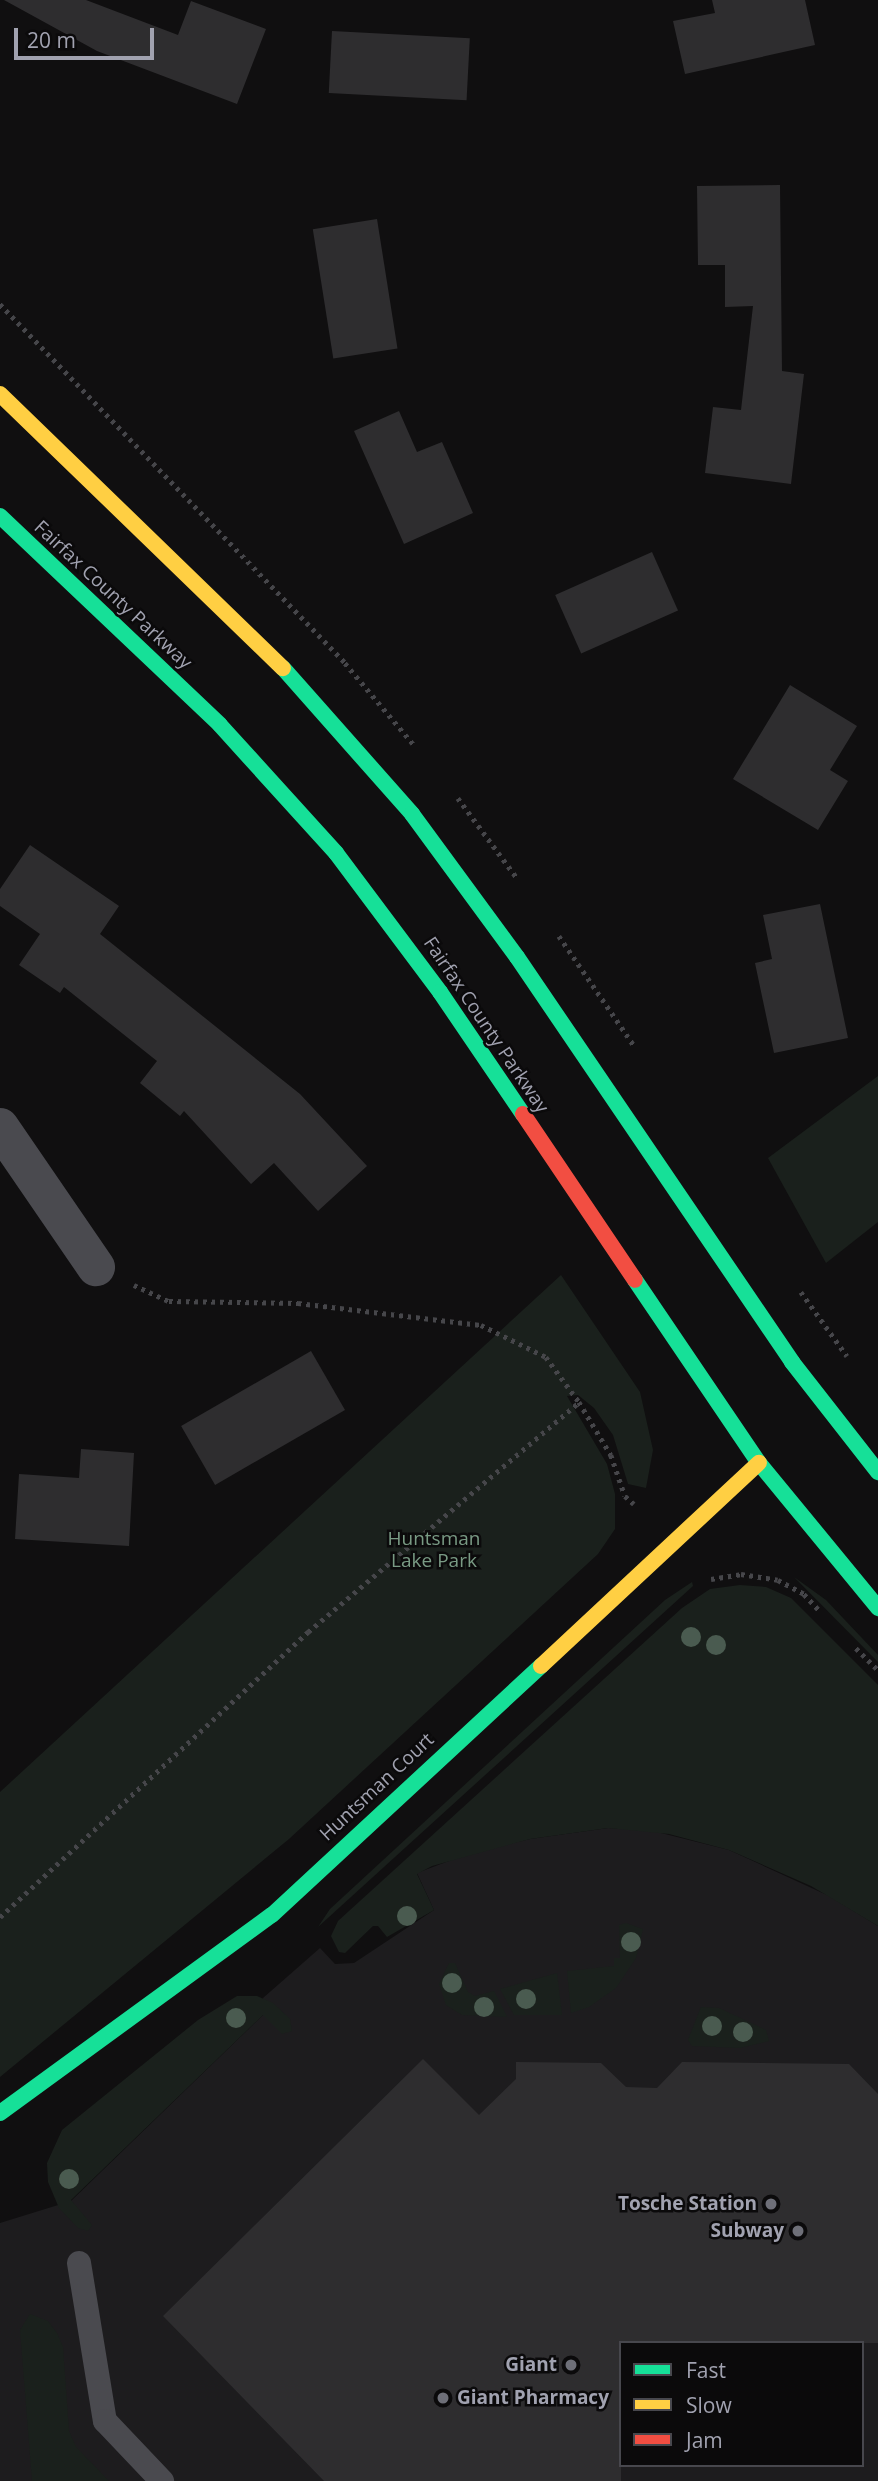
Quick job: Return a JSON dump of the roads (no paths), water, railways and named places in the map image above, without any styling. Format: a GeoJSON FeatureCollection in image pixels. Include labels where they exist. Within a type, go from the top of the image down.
{"type":"FeatureCollection","features":[{"type":"Feature","properties":{"kind":"main road"},"geometry":{"type":"LineString","coordinates":[[0,394],[254,638],[412,814],[517,957],[785,1352],[878,1472]]}},
{"type":"Feature","properties":{"kind":"main road","name":"Fairfax County Parkway"},"geometry":{"type":"LineString","coordinates":[[0,516],[220,725],[336,853],[440,992],[759,1463],[878,1608]]}},
{"type":"Feature","properties":{"kind":"main road","name":"Huntsman Court"},"geometry":{"type":"LineString","coordinates":[[0,2113],[272,1914],[759,1463]]}},
{"type":"Feature","properties":{"kind":"street"},"geometry":{"type":"LineString","coordinates":[[0,1127],[96,1267]]}},
{"type":"Feature","properties":{"kind":"lane"},"geometry":{"type":"LineString","coordinates":[[79,2263],[105,2421],[162,2481]]}},
{"type":"Feature","properties":{"kind":"place","name":"Tosche Station"},"geometry":{"type":"Point","coordinates":[771,2204]}},
{"type":"Feature","properties":{"kind":"place","name":"Subway"},"geometry":{"type":"Point","coordinates":[798,2231]}},
{"type":"Feature","properties":{"kind":"place","name":"Giant"},"geometry":{"type":"Point","coordinates":[571,2365]}},
{"type":"Feature","properties":{"kind":"place","name":"Giant Pharmacy"},"geometry":{"type":"Point","coordinates":[443,2398]}},
{"type":"Feature","properties":{"kind":"park label","name":"Huntsman Lake Park"},"geometry":{"type":"Point","coordinates":[434,1550]}}]}
